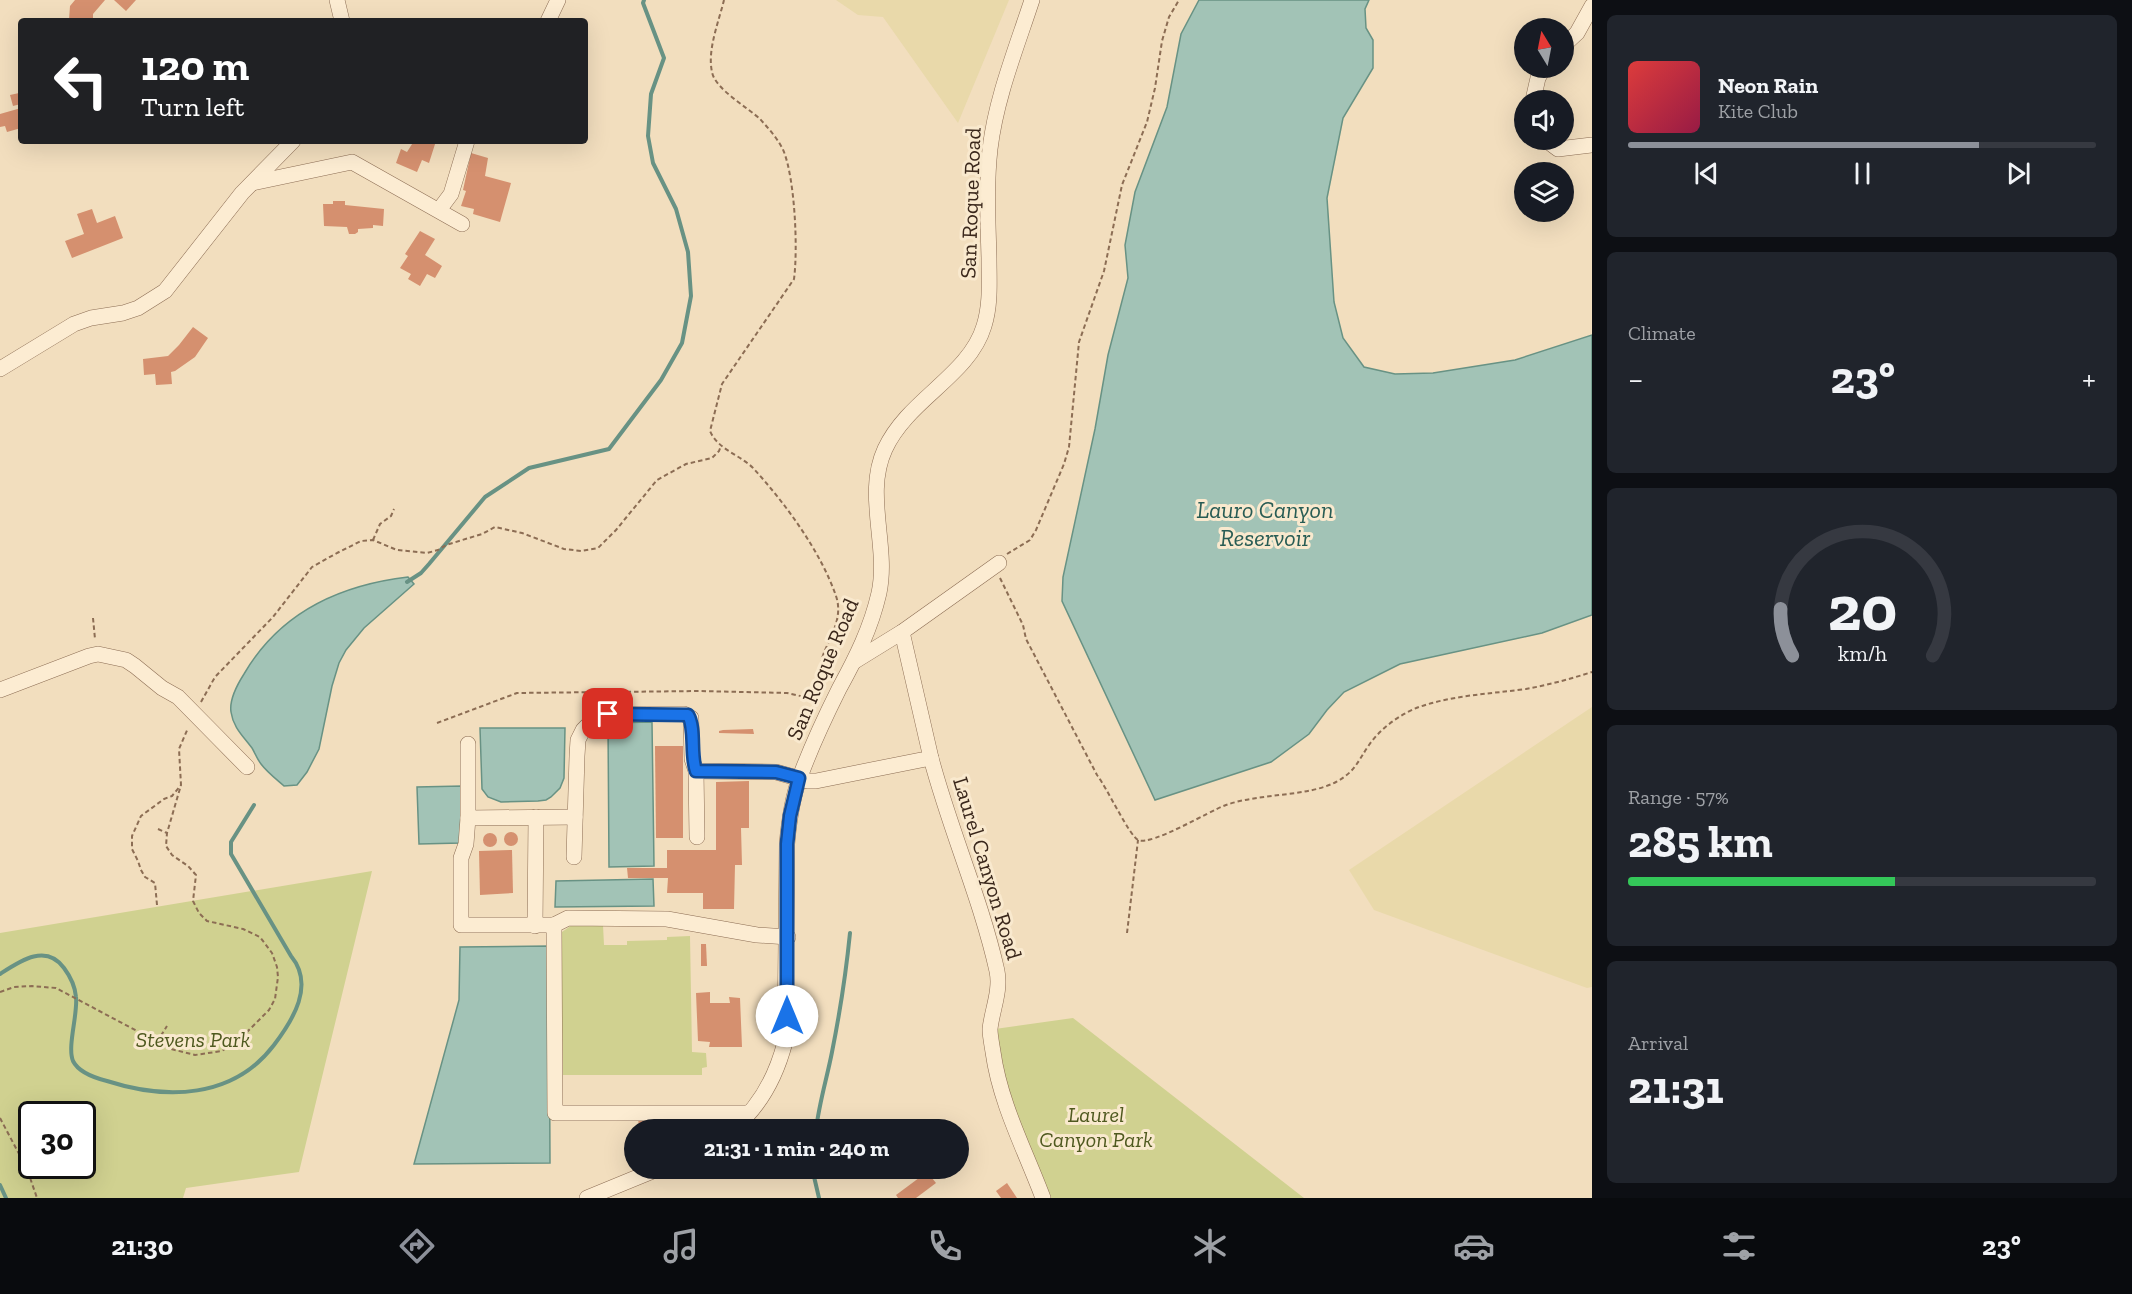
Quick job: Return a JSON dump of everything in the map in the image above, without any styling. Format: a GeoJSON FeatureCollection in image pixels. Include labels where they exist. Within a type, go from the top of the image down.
{"type":"FeatureCollection","features":[{"type":"Feature","properties":{"kind":"street"},"geometry":{"type":"LineString","coordinates":[[337,0],[341,18]]}},
{"type":"Feature","properties":{"kind":"street"},"geometry":{"type":"LineString","coordinates":[[549,18],[558,0]]}},
{"type":"Feature","properties":{"kind":"street","name":"San Roque Road"},"geometry":{"type":"LineString","coordinates":[[742,1119],[764,1094],[776,1073],[785,1042],[788,937],[787,844],[790,816],[799,778],[839,689],[855,661],[871,621],[879,591],[882,568],[877,492],[880,461],[893,433],[968,358],[985,325],[989,297],[990,149],[1006,77],[1032,0]]}},
{"type":"Feature","properties":{"kind":"street"},"geometry":{"type":"LineString","coordinates":[[1574,35],[1592,6]]}},
{"type":"Feature","properties":{"kind":"street"},"geometry":{"type":"LineString","coordinates":[[0,369],[74,324],[91,318],[123,313],[153,300],[176,279],[252,183],[290,144]]}},
{"type":"Feature","properties":{"kind":"street"},"geometry":{"type":"LineString","coordinates":[[439,210],[451,194],[466,144]]}},
{"type":"Feature","properties":{"kind":"street"},"geometry":{"type":"LineString","coordinates":[[1574,148],[1592,146]]}},
{"type":"Feature","properties":{"kind":"street"},"geometry":{"type":"LineString","coordinates":[[252,183],[352,162],[462,224]]}},
{"type":"Feature","properties":{"kind":"street"},"geometry":{"type":"LineString","coordinates":[[855,661],[902,632],[997,566]]}},
{"type":"Feature","properties":{"kind":"street","name":"Laurel Canyon Road"},"geometry":{"type":"LineString","coordinates":[[902,632],[943,802],[998,974],[998,988],[990,1029],[998,1076],[1010,1115],[1043,1198]]}},
{"type":"Feature","properties":{"kind":"street"},"geometry":{"type":"LineString","coordinates":[[0,690],[98,654],[126,660],[162,688],[178,697],[247,767]]}},
{"type":"Feature","properties":{"kind":"street"},"geometry":{"type":"LineString","coordinates":[[574,857],[578,740],[583,730],[598,717],[608,714],[688,715],[691,726],[692,759],[696,771],[697,837]]}},
{"type":"Feature","properties":{"kind":"street"},"geometry":{"type":"LineString","coordinates":[[468,744],[468,818],[466,844],[461,858],[461,925],[554,925],[568,918],[667,919],[757,935],[788,937]]}},
{"type":"Feature","properties":{"kind":"street"},"geometry":{"type":"LineString","coordinates":[[696,771],[776,772],[816,781],[932,758]]}},
{"type":"Feature","properties":{"kind":"street"},"geometry":{"type":"LineString","coordinates":[[535,926],[536,817]]}},
{"type":"Feature","properties":{"kind":"street"},"geometry":{"type":"LineString","coordinates":[[468,818],[575,817]]}},
{"type":"Feature","properties":{"kind":"street"},"geometry":{"type":"LineString","coordinates":[[554,925],[555,1113],[748,1113]]}},
{"type":"Feature","properties":{"kind":"street"},"geometry":{"type":"LineString","coordinates":[[586,1198],[633,1179]]}},
{"type":"Feature","properties":{"kind":"path"},"geometry":{"type":"LineString","coordinates":[[724,0],[713,47],[712,74],[723,89],[768,128],[784,152],[792,189],[796,263],[794,279],[722,384],[710,431],[721,446],[752,467],[770,488],[789,513],[825,572],[839,608],[838,620],[821,659],[821,672],[826,682],[839,689]]}},
{"type":"Feature","properties":{"kind":"path"},"geometry":{"type":"LineString","coordinates":[[1179,0],[1169,17],[1162,41],[1147,122],[1122,185],[1104,271],[1079,342],[1069,447],[1064,464],[1030,540],[1010,552],[997,566],[1023,625],[1026,639],[1096,776],[1105,786],[1130,832],[1138,840],[1147,841],[1228,804],[1252,798],[1320,789],[1349,774],[1360,762],[1369,745],[1385,728],[1400,716],[1417,708],[1469,694],[1526,689],[1592,672]]}},
{"type":"Feature","properties":{"kind":"path"},"geometry":{"type":"LineString","coordinates":[[0,992],[14,987],[56,988],[183,1054],[210,1054],[222,1051],[241,1038],[269,1010],[275,999],[278,977],[273,953],[260,937],[243,929],[207,921],[199,913],[193,902],[196,875],[193,870],[168,851],[166,846],[167,833],[181,785],[179,749],[215,677],[273,617],[312,567],[361,542],[373,540],[397,550],[427,553],[482,534],[495,527],[522,533],[564,549],[581,551],[598,548],[657,480],[686,464],[712,458],[721,446]]}},
{"type":"Feature","properties":{"kind":"path"},"geometry":{"type":"LineString","coordinates":[[373,540],[380,524],[391,516],[394,509]]}},
{"type":"Feature","properties":{"kind":"path"},"geometry":{"type":"LineString","coordinates":[[93,618],[98,654]]}},
{"type":"Feature","properties":{"kind":"path"},"geometry":{"type":"LineString","coordinates":[[437,723],[498,698],[517,693],[536,692],[652,690],[786,693],[810,697],[831,706]]}},
{"type":"Feature","properties":{"kind":"path"},"geometry":{"type":"LineString","coordinates":[[157,905],[153,880],[145,877],[141,870],[132,849],[132,836],[141,816],[164,799],[172,796],[181,785]]}},
{"type":"Feature","properties":{"kind":"path"},"geometry":{"type":"LineString","coordinates":[[158,829],[167,833]]}},
{"type":"Feature","properties":{"kind":"path"},"geometry":{"type":"LineString","coordinates":[[1127,933],[1138,840]]}},
{"type":"Feature","properties":{"kind":"path"},"geometry":{"type":"LineString","coordinates":[[157,1042],[167,1026]]}},
{"type":"Feature","properties":{"kind":"path"},"geometry":{"type":"LineString","coordinates":[[0,1118],[27,1169],[38,1198]]}},
{"type":"Feature","properties":{"kind":"shaded area"},"geometry":{"type":"Polygon","coordinates":[[[836,0],[1009,0],[958,123],[883,17],[858,15],[836,0]]]}},
{"type":"Feature","properties":{"kind":"shaded area"},"geometry":{"type":"Polygon","coordinates":[[[1592,707],[1592,987],[1587,988],[1374,910],[1349,870],[1592,707]]]}},
{"type":"Feature","properties":{"kind":"green space","name":"Stevens Park"},"geometry":{"type":"Polygon","coordinates":[[[372,871],[299,1172],[186,1188],[183,1198],[0,1198],[0,933],[372,871]]]}},
{"type":"Feature","properties":{"kind":"green space"},"geometry":{"type":"Polygon","coordinates":[[[572,925],[603,925],[604,945],[627,945],[627,941],[667,940],[667,937],[690,936],[692,1052],[706,1053],[707,1067],[702,1068],[702,1075],[563,1075],[560,938],[562,932],[572,925]]]}},
{"type":"Feature","properties":{"kind":"green space","name":"Laurel Canyon Park"},"geometry":{"type":"Polygon","coordinates":[[[1073,1018],[1304,1198],[1048,1198],[1009,1099],[995,1029],[1073,1018]]]}},
{"type":"Feature","properties":{"kind":"water","name":"Lauro Canyon Reservoir"},"geometry":{"type":"Polygon","coordinates":[[[1199,0],[1369,0],[1365,9],[1366,28],[1373,40],[1373,68],[1343,118],[1327,198],[1334,302],[1343,338],[1364,367],[1395,374],[1433,373],[1515,360],[1592,335],[1592,615],[1542,633],[1400,664],[1344,692],[1309,734],[1271,762],[1155,800],[1062,601],[1063,577],[1095,429],[1108,355],[1128,278],[1125,245],[1135,192],[1167,107],[1181,34],[1199,0]]]}},
{"type":"Feature","properties":{"kind":"water"},"geometry":{"type":"Polygon","coordinates":[[[408,577],[414,584],[364,628],[346,650],[339,663],[332,686],[319,749],[297,785],[284,786],[261,764],[234,722],[231,702],[241,678],[275,634],[314,605],[359,587],[408,577]]]}},
{"type":"Feature","properties":{"kind":"water"},"geometry":{"type":"Polygon","coordinates":[[[652,722],[654,866],[609,867],[608,723],[652,722]]]}},
{"type":"Feature","properties":{"kind":"water"},"geometry":{"type":"Polygon","coordinates":[[[480,728],[565,728],[564,778],[560,788],[546,800],[538,801],[501,802],[488,797],[482,789],[480,728]]]}},
{"type":"Feature","properties":{"kind":"water"},"geometry":{"type":"Polygon","coordinates":[[[462,786],[461,843],[419,844],[417,787],[462,786]]]}},
{"type":"Feature","properties":{"kind":"water"},"geometry":{"type":"Polygon","coordinates":[[[653,879],[654,906],[555,907],[556,881],[653,879]]]}},
{"type":"Feature","properties":{"kind":"water"},"geometry":{"type":"Polygon","coordinates":[[[549,946],[550,1163],[414,1164],[459,1000],[460,947],[549,946]]]}},
{"type":"Feature","properties":{"kind":"building"},"geometry":{"type":"Polygon","coordinates":[[[75,0],[105,0],[93,14],[93,18],[69,18],[70,6],[75,0]]]}},
{"type":"Feature","properties":{"kind":"building"},"geometry":{"type":"Polygon","coordinates":[[[114,0],[136,0],[126,11],[114,0]]]}},
{"type":"Feature","properties":{"kind":"building"},"geometry":{"type":"Polygon","coordinates":[[[18,93],[18,105],[13,106],[10,95],[18,93]]]}},
{"type":"Feature","properties":{"kind":"building"},"geometry":{"type":"Polygon","coordinates":[[[18,109],[18,129],[7,132],[5,126],[0,127],[0,114],[18,109]]]}},
{"type":"Feature","properties":{"kind":"building"},"geometry":{"type":"Polygon","coordinates":[[[412,144],[435,144],[429,163],[422,160],[417,172],[396,163],[401,149],[407,152],[412,144]]]}},
{"type":"Feature","properties":{"kind":"building"},"geometry":{"type":"Polygon","coordinates":[[[471,153],[488,158],[485,176],[511,183],[500,222],[473,214],[474,209],[461,206],[466,191],[463,190],[471,153]]]}},
{"type":"Feature","properties":{"kind":"building"},"geometry":{"type":"Polygon","coordinates":[[[333,201],[345,201],[345,205],[384,209],[383,226],[373,225],[373,228],[358,229],[355,234],[349,234],[347,227],[324,226],[323,204],[333,204],[333,201]]]}},
{"type":"Feature","properties":{"kind":"building"},"geometry":{"type":"Polygon","coordinates":[[[92,209],[97,223],[115,216],[123,238],[72,258],[65,241],[84,234],[77,214],[92,209]]]}},
{"type":"Feature","properties":{"kind":"building"},"geometry":{"type":"Polygon","coordinates":[[[420,231],[435,239],[425,255],[442,266],[435,278],[427,274],[420,286],[408,279],[411,274],[400,268],[408,256],[405,254],[420,231]]]}},
{"type":"Feature","properties":{"kind":"building"},"geometry":{"type":"Polygon","coordinates":[[[193,327],[208,338],[195,357],[171,372],[172,384],[156,385],[155,374],[144,375],[143,359],[168,356],[193,327]]]}},
{"type":"Feature","properties":{"kind":"building"},"geometry":{"type":"Polygon","coordinates":[[[753,729],[754,734],[719,733],[723,730],[753,729]]]}},
{"type":"Feature","properties":{"kind":"building"},"geometry":{"type":"Polygon","coordinates":[[[655,746],[683,746],[683,838],[656,838],[655,746]]]}},
{"type":"Feature","properties":{"kind":"building"},"geometry":{"type":"Polygon","coordinates":[[[749,781],[749,828],[741,828],[742,865],[735,865],[734,909],[703,909],[703,893],[667,893],[668,878],[628,878],[627,868],[667,868],[667,850],[716,850],[716,782],[749,781]]]}},
{"type":"Feature","properties":{"kind":"building"},"geometry":{"type":"Polygon","coordinates":[[[511,832],[516,834],[518,839],[516,844],[511,846],[506,844],[504,839],[506,834],[511,832]]]}},
{"type":"Feature","properties":{"kind":"building"},"geometry":{"type":"Polygon","coordinates":[[[490,833],[495,835],[497,840],[495,845],[490,847],[485,845],[483,840],[485,835],[490,833]]]}},
{"type":"Feature","properties":{"kind":"building"},"geometry":{"type":"Polygon","coordinates":[[[512,850],[513,893],[480,895],[479,851],[512,850]]]}},
{"type":"Feature","properties":{"kind":"building"},"geometry":{"type":"Polygon","coordinates":[[[701,944],[706,944],[707,966],[701,966],[701,944]]]}},
{"type":"Feature","properties":{"kind":"building"},"geometry":{"type":"Polygon","coordinates":[[[710,992],[710,1003],[730,1003],[729,997],[740,998],[742,1047],[709,1047],[710,1042],[698,1041],[696,993],[710,992]]]}},
{"type":"Feature","properties":{"kind":"building"},"geometry":{"type":"Polygon","coordinates":[[[657,1116],[657,1119],[638,1119],[638,1117],[657,1116]]]}},
{"type":"Feature","properties":{"kind":"building"},"geometry":{"type":"Polygon","coordinates":[[[918,1179],[933,1179],[936,1183],[916,1198],[898,1198],[896,1195],[918,1179]]]}},
{"type":"Feature","properties":{"kind":"building"},"geometry":{"type":"Polygon","coordinates":[[[1007,1183],[1017,1198],[1001,1198],[996,1191],[1007,1183]]]}},
{"type":"Feature","properties":{"kind":"waterway"},"geometry":{"type":"LineString","coordinates":[[407,582],[421,573],[485,497],[529,468],[609,449],[661,380],[682,343],[691,296],[688,252],[676,209],[653,163],[648,136],[651,94],[664,58],[643,3],[644,0]]}},
{"type":"Feature","properties":{"kind":"waterway"},"geometry":{"type":"LineString","coordinates":[[0,974],[24,960],[41,955],[57,961],[64,968],[72,981],[76,997],[71,1055],[79,1069],[93,1077],[129,1087],[175,1092],[219,1085],[239,1076],[257,1063],[274,1045],[294,1014],[301,990],[298,967],[231,854],[231,842],[254,805]]}},
{"type":"Feature","properties":{"kind":"waterway"},"geometry":{"type":"LineString","coordinates":[[818,1119],[838,1022],[850,933]]}},
{"type":"Feature","properties":{"kind":"waterway"},"geometry":{"type":"LineString","coordinates":[[815,1179],[819,1198]]}},
{"type":"Feature","properties":{"kind":"waterway"},"geometry":{"type":"LineString","coordinates":[[0,1185],[6,1198]]}},
{"type":"Feature","properties":{"kind":"route"},"geometry":{"type":"LineString","coordinates":[[608,714],[688,715],[691,726],[692,759],[696,771],[776,772],[799,778],[790,816],[787,844],[787,1016]]}}]}
